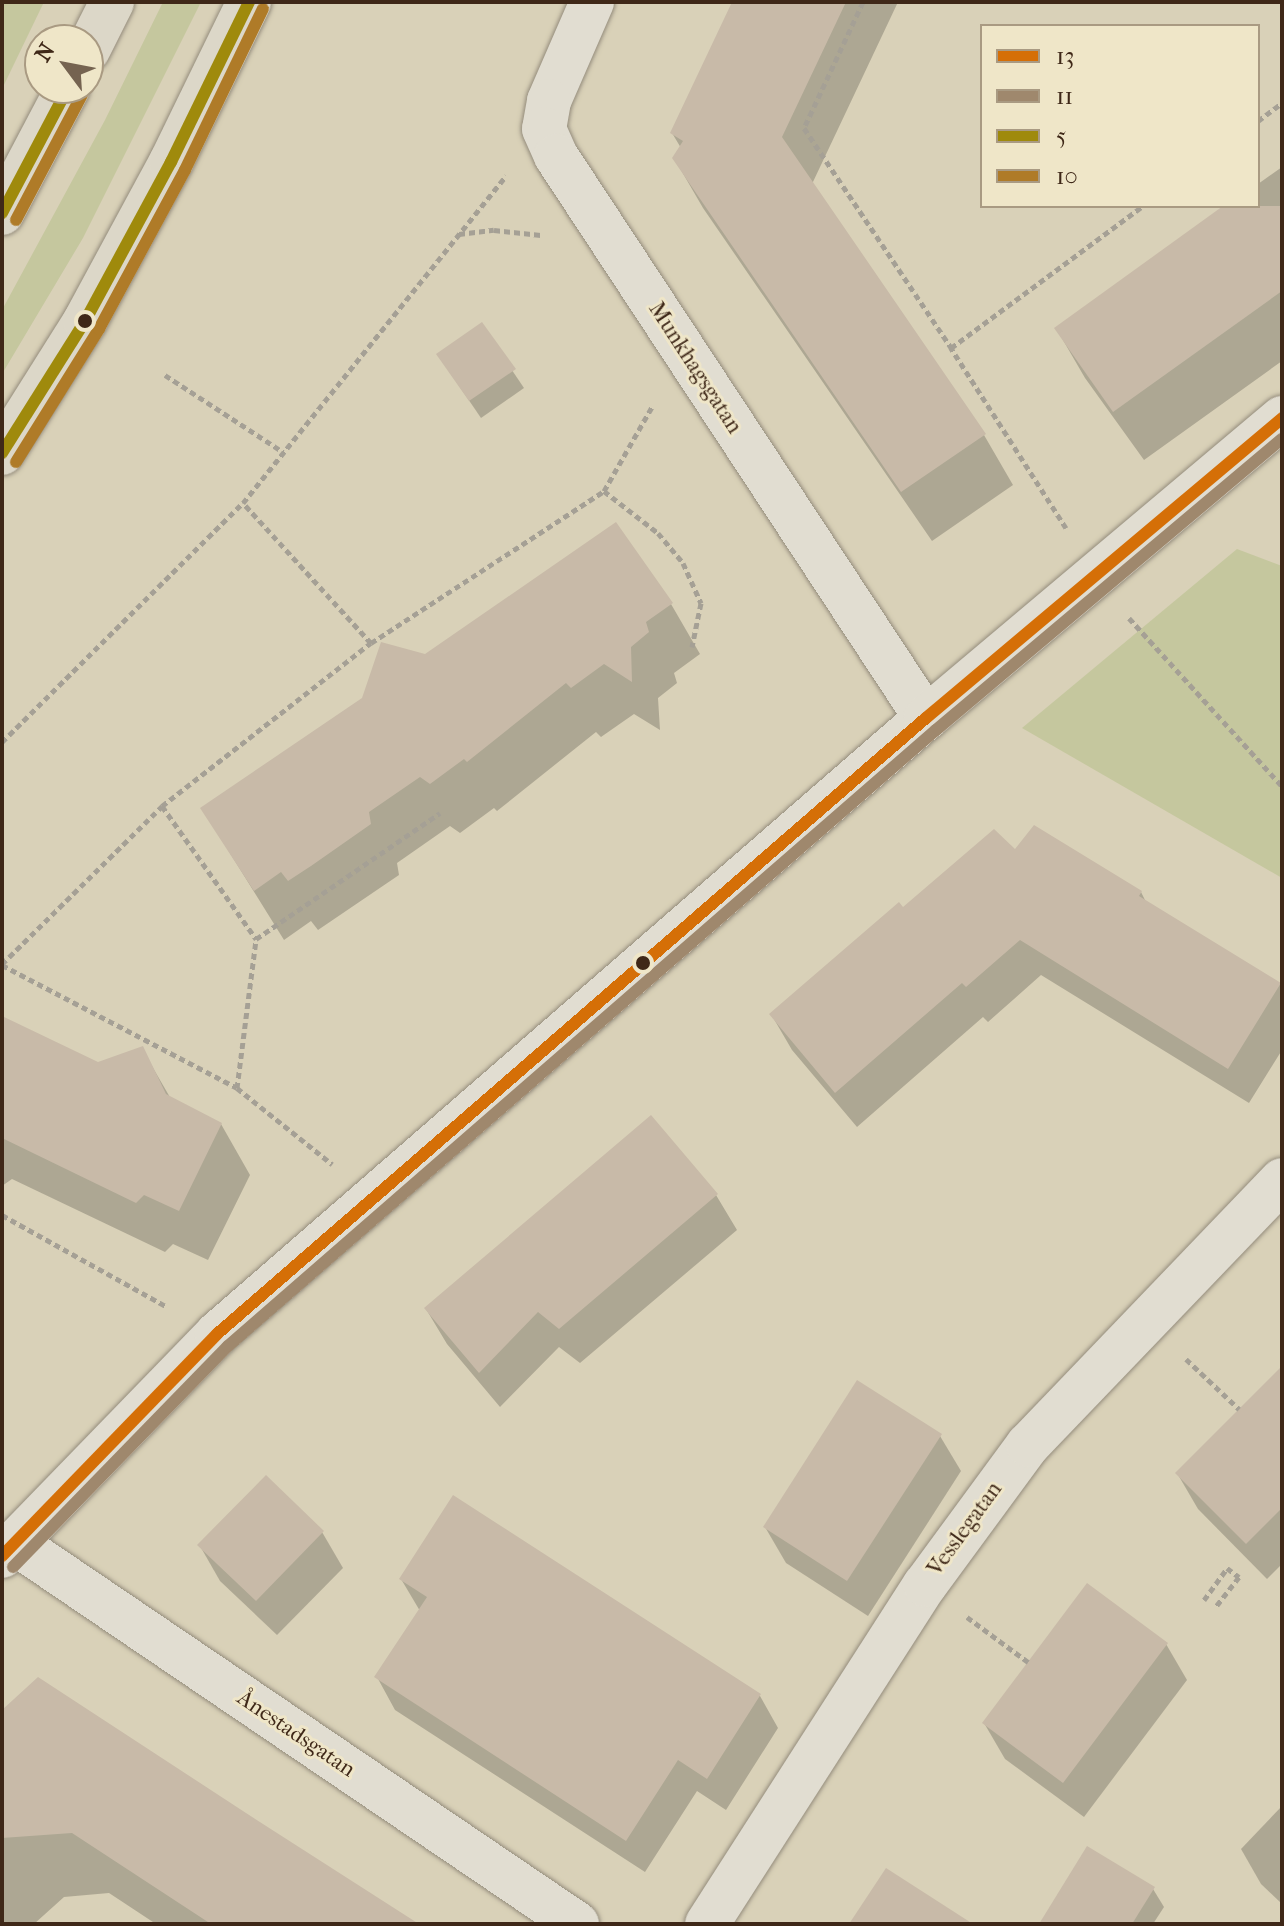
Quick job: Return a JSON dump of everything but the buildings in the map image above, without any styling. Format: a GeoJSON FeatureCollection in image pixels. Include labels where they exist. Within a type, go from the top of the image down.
{"type":"FeatureCollection","features":[{"type":"Feature","properties":{"kind":"main road"},"geometry":{"type":"LineString","coordinates":[[101,24],[112,2]]}},
{"type":"Feature","properties":{"kind":"main road"},"geometry":{"type":"LineString","coordinates":[[2,453],[85,321],[171,162],[249,2]]}},
{"type":"Feature","properties":{"kind":"main road"},"geometry":{"type":"LineString","coordinates":[[2,213],[60,104]]}},
{"type":"Feature","properties":{"kind":"street"},"geometry":{"type":"LineString","coordinates":[[544,129],[559,72],[592,2]]}},
{"type":"Feature","properties":{"kind":"street","name":"Munkhagsgatan"},"geometry":{"type":"LineString","coordinates":[[544,129],[564,170],[926,718]]}},
{"type":"Feature","properties":{"kind":"street"},"geometry":{"type":"LineString","coordinates":[[9,1549],[217,1334],[926,718],[1282,418]]}},
{"type":"Feature","properties":{"kind":"street","name":"Vesslegatan"},"geometry":{"type":"LineString","coordinates":[[707,1924],[925,1585],[1028,1445],[1145,1319],[1282,1180]]}},
{"type":"Feature","properties":{"kind":"street","name":"Ånestadsgatan"},"geometry":{"type":"LineString","coordinates":[[9,1549],[577,1924]]}},
{"type":"Feature","properties":{"kind":"path"},"geometry":{"type":"LineString","coordinates":[[863,2],[804,128],[1096,573],[1134,624],[1282,786]]}},
{"type":"Feature","properties":{"kind":"path"},"geometry":{"type":"LineString","coordinates":[[1260,120],[1282,103]]}},
{"type":"Feature","properties":{"kind":"path"},"geometry":{"type":"LineString","coordinates":[[2,742],[243,503],[544,129]]}},
{"type":"Feature","properties":{"kind":"path"},"geometry":{"type":"LineString","coordinates":[[951,348],[1140,208]]}},
{"type":"Feature","properties":{"kind":"path"},"geometry":{"type":"LineString","coordinates":[[165,375],[283,452]]}},
{"type":"Feature","properties":{"kind":"path"},"geometry":{"type":"LineString","coordinates":[[373,1196],[237,1088],[2,964],[162,806],[371,643],[604,491],[657,399]]}},
{"type":"Feature","properties":{"kind":"path"},"geometry":{"type":"LineString","coordinates":[[604,491],[658,533],[683,563],[701,603],[692,647]]}},
{"type":"Feature","properties":{"kind":"path"},"geometry":{"type":"LineString","coordinates":[[243,503],[371,643]]}},
{"type":"Feature","properties":{"kind":"path"},"geometry":{"type":"LineString","coordinates":[[162,806],[256,939],[237,1088]]}},
{"type":"Feature","properties":{"kind":"path"},"geometry":{"type":"LineString","coordinates":[[256,939],[440,813]]}},
{"type":"Feature","properties":{"kind":"path"},"geometry":{"type":"LineString","coordinates":[[2,1215],[217,1334]]}},
{"type":"Feature","properties":{"kind":"path"},"geometry":{"type":"LineString","coordinates":[[1145,1319],[1239,1409]]}},
{"type":"Feature","properties":{"kind":"path"},"geometry":{"type":"LineString","coordinates":[[1204,1600],[1227,1568],[1239,1577],[1216,1606]]}},
{"type":"Feature","properties":{"kind":"path"},"geometry":{"type":"LineString","coordinates":[[925,1585],[1028,1662]]}},
{"type":"Feature","properties":{"kind":"green space"},"geometry":{"type":"Polygon","coordinates":[[[2,2],[44,2],[33,24],[24,24],[24,43],[2,89],[2,2]]]}},
{"type":"Feature","properties":{"kind":"green space"},"geometry":{"type":"Polygon","coordinates":[[[163,2],[201,2],[83,238],[2,374],[2,310],[105,120],[163,2]]]}},
{"type":"Feature","properties":{"kind":"green space"},"geometry":{"type":"Polygon","coordinates":[[[1237,549],[1282,566],[1282,878],[1022,728],[1237,549]]]}},
{"type":"Feature","properties":{"kind":"transit line","name":"5"},"geometry":{"type":"LineString","coordinates":[[2,453],[85,321],[171,162],[249,2]]}},
{"type":"Feature","properties":{"kind":"transit line","name":"10"},"geometry":{"type":"LineString","coordinates":[[16,462],[99,329],[185,170],[263,9]]}},
{"type":"Feature","properties":{"kind":"transit line","name":"5"},"geometry":{"type":"LineString","coordinates":[[2,213],[60,104]]}},
{"type":"Feature","properties":{"kind":"transit line","name":"10"},"geometry":{"type":"LineString","coordinates":[[16,220],[77,104]]}},
{"type":"Feature","properties":{"kind":"transit line","name":"13"},"geometry":{"type":"LineString","coordinates":[[2,1556],[217,1334],[926,718],[1282,418]]}},
{"type":"Feature","properties":{"kind":"transit line","name":"11"},"geometry":{"type":"LineString","coordinates":[[13,1567],[228,1346],[936,730],[1282,439]]}}]}
